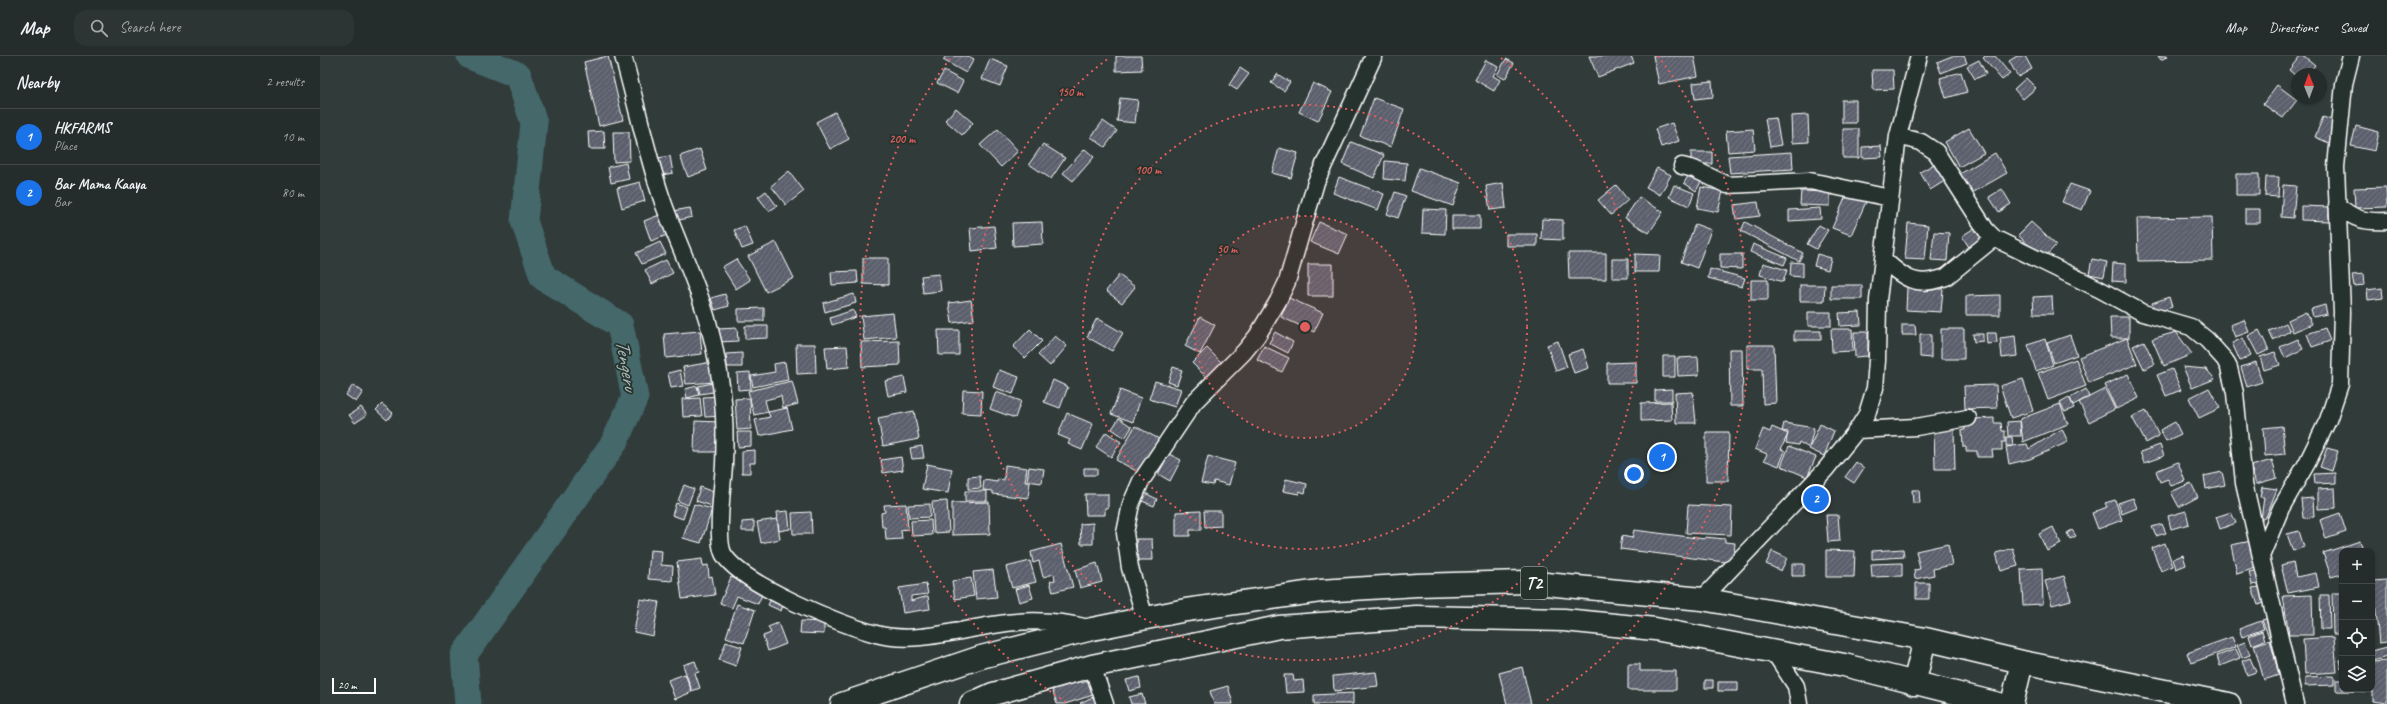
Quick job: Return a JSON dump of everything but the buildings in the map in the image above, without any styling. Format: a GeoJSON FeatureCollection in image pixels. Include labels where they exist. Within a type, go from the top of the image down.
{"type":"FeatureCollection","features":[{"type":"Feature","properties":{"kind":"highway","name":"T2"},"geometry":{"type":"LineString","coordinates":[[842,704],[980,657],[1092,629],[1145,618],[1320,591],[1417,585],[1524,582],[1702,599],[1925,639],[2022,662],[2229,704]]}},
{"type":"Feature","properties":{"kind":"highway","name":"T2"},"geometry":{"type":"LineString","coordinates":[[971,704],[993,694],[1092,666],[1279,627],[1416,617],[1579,621],[1655,629],[1844,665],[1914,684],[1999,704]]}},
{"type":"Feature","properties":{"kind":"highway"},"geometry":{"type":"LineString","coordinates":[[1914,684],[1925,639]]}},
{"type":"Feature","properties":{"kind":"highway"},"geometry":{"type":"LineString","coordinates":[[2012,704],[2022,662]]}},
{"type":"Feature","properties":{"kind":"street"},"geometry":{"type":"LineString","coordinates":[[623,56],[664,204],[702,303],[714,348],[725,418],[720,526],[721,548],[724,556],[755,580],[783,598],[845,623],[886,636],[914,638],[996,624],[1041,620],[1066,622],[1092,629]]}},
{"type":"Feature","properties":{"kind":"street"},"geometry":{"type":"LineString","coordinates":[[1702,599],[1796,502],[1857,430],[1867,414],[1874,388],[1878,360],[1878,300],[1898,136],[1919,56]]}},
{"type":"Feature","properties":{"kind":"street"},"geometry":{"type":"LineString","coordinates":[[2262,554],[2281,508],[2308,463],[2338,395],[2342,372],[2342,338],[2336,167],[2344,84],[2351,56]]}},
{"type":"Feature","properties":{"kind":"street"},"geometry":{"type":"LineString","coordinates":[[1145,618],[1130,568],[1125,533],[1131,504],[1140,481],[1194,402],[1244,352],[1257,336],[1276,306],[1287,282],[1316,182],[1373,58]]}},
{"type":"Feature","properties":{"kind":"street"},"geometry":{"type":"LineString","coordinates":[[1898,136],[1921,142],[1936,152],[1986,230],[1994,238],[2099,289],[2143,314],[2191,327],[2222,357],[2229,368],[2235,393],[2244,483],[2262,554],[2277,633],[2295,704]]}},
{"type":"Feature","properties":{"kind":"street"},"geometry":{"type":"LineString","coordinates":[[1682,166],[1694,169],[1727,185],[1810,181],[1890,198]]}},
{"type":"Feature","properties":{"kind":"street"},"geometry":{"type":"LineString","coordinates":[[2337,205],[2352,217],[2373,222],[2387,221]]}},
{"type":"Feature","properties":{"kind":"street"},"geometry":{"type":"LineString","coordinates":[[1883,259],[1897,273],[1909,280],[1922,282],[1936,280],[1946,277],[1994,238]]}},
{"type":"Feature","properties":{"kind":"street"},"geometry":{"type":"LineString","coordinates":[[1857,430],[1916,427],[1968,418]]}},
{"type":"Feature","properties":{"kind":"street"},"geometry":{"type":"LineString","coordinates":[[1774,652],[1796,686],[1799,704]]}},
{"type":"Feature","properties":{"kind":"street"},"geometry":{"type":"LineString","coordinates":[[1092,666],[1105,704]]}},
{"type":"Feature","properties":{"kind":"waterway","name":"Tengeru"},"geometry":{"type":"LineString","coordinates":[[468,704],[464,655],[614,443],[635,397],[620,325],[543,277],[524,221],[534,123],[518,75],[470,56]]}},
{"type":"Feature","properties":{"kind":"place","name":"HKFARMS"},"geometry":{"type":"Point","coordinates":[1662,457]}},
{"type":"Feature","properties":{"kind":"place","name":"Bar Mama Kaaya"},"geometry":{"type":"Point","coordinates":[1816,499]}}]}
